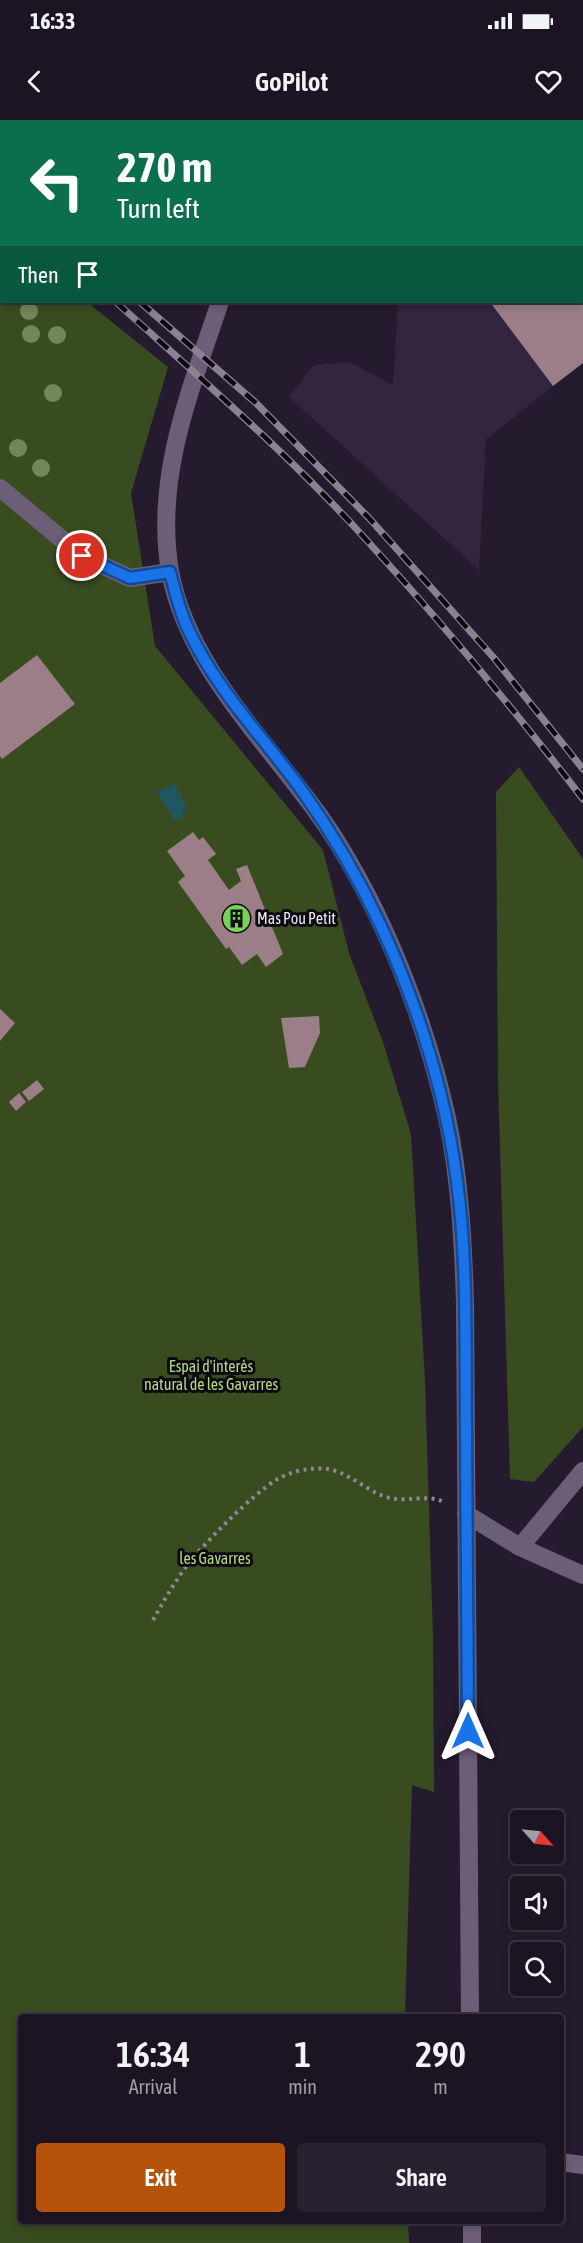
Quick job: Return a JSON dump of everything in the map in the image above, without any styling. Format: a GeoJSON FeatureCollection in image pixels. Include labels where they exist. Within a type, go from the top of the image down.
{"type":"FeatureCollection","features":[{"type":"Feature","properties":{"kind":"street"},"geometry":{"type":"LineString","coordinates":[[220,303],[178,429],[166,509],[170,572],[188,628],[203,658],[302,791],[362,886],[408,990],[429,1052],[447,1119],[457,1176],[465,1302],[470,2014]]}},
{"type":"Feature","properties":{"kind":"street"},"geometry":{"type":"LineString","coordinates":[[0,488],[82,556],[130,578],[170,572]]}},
{"type":"Feature","properties":{"kind":"street"},"geometry":{"type":"LineString","coordinates":[[520,1547],[583,1471]]}},
{"type":"Feature","properties":{"kind":"street"},"geometry":{"type":"LineString","coordinates":[[466,1514],[520,1547],[583,1575]]}},
{"type":"Feature","properties":{"kind":"street"},"geometry":{"type":"LineString","coordinates":[[564,2162],[583,2165]]}},
{"type":"Feature","properties":{"kind":"street"},"geometry":{"type":"LineString","coordinates":[[472,2224],[472,2243]]}},
{"type":"Feature","properties":{"kind":"path"},"geometry":{"type":"LineString","coordinates":[[153,1620],[192,1559],[275,1480],[293,1472],[314,1468],[330,1470],[352,1477],[387,1497],[404,1500],[441,1500],[466,1514]]}},
{"type":"Feature","properties":{"kind":"shaded area"},"geometry":{"type":"Polygon","coordinates":[[[398,303],[583,303],[583,363],[486,439],[479,570],[289,397],[314,365],[350,362],[393,385],[398,303]]]}},
{"type":"Feature","properties":{"kind":"shaded area"},"geometry":{"type":"Polygon","coordinates":[[[175,784],[187,808],[183,810],[184,815],[181,819],[174,820],[157,792],[175,784]]]}},
{"type":"Feature","properties":{"kind":"green space","name":"Espai d'interès natural de les Gavarres"},"geometry":{"type":"Polygon","coordinates":[[[0,303],[88,303],[168,367],[131,493],[155,646],[323,850],[349,953],[383,1042],[411,1134],[425,1381],[433,1638],[434,1792],[412,1785],[405,2014],[18,2014],[18,2224],[408,2224],[409,2243],[0,2243],[0,303]]]}},
{"type":"Feature","properties":{"kind":"green space"},"geometry":{"type":"Polygon","coordinates":[[[519,767],[583,859],[583,1427],[534,1482],[510,1479],[498,1080],[496,792],[519,767]]]}},
{"type":"Feature","properties":{"kind":"building"},"geometry":{"type":"Polygon","coordinates":[[[491,303],[583,303],[583,363],[553,386],[491,303]]]}},
{"type":"Feature","properties":{"kind":"building"},"geometry":{"type":"Polygon","coordinates":[[[37,655],[75,704],[2,759],[0,756],[0,683],[37,655]]]}},
{"type":"Feature","properties":{"kind":"building","name":"Mas Pou Petit"},"geometry":{"type":"Polygon","coordinates":[[[193,832],[199,840],[203,837],[216,854],[208,860],[229,890],[241,881],[236,869],[247,865],[283,954],[266,967],[257,954],[242,965],[229,947],[226,949],[178,882],[185,876],[167,851],[193,832]]]}},
{"type":"Feature","properties":{"kind":"building"},"geometry":{"type":"Polygon","coordinates":[[[0,1009],[15,1023],[0,1041],[0,1009]]]}},
{"type":"Feature","properties":{"kind":"building"},"geometry":{"type":"Polygon","coordinates":[[[319,1016],[320,1033],[305,1067],[289,1068],[281,1018],[319,1016]]]}},
{"type":"Feature","properties":{"kind":"building"},"geometry":{"type":"Polygon","coordinates":[[[37,1080],[44,1089],[29,1101],[22,1092],[37,1080]]]}},
{"type":"Feature","properties":{"kind":"building"},"geometry":{"type":"Polygon","coordinates":[[[19,1093],[26,1102],[16,1111],[9,1102],[19,1093]]]}},
{"type":"Feature","properties":{"kind":"railway"},"geometry":{"type":"LineString","coordinates":[[117,303],[210,386],[332,503],[419,598],[475,664],[583,799]]}},
{"type":"Feature","properties":{"kind":"railway"},"geometry":{"type":"LineString","coordinates":[[141,303],[256,403],[369,518],[494,658],[583,769]]}},
{"type":"Feature","properties":{"kind":"place","name":"Mas Pou Petit"},"geometry":{"type":"Point","coordinates":[236,918]}},
{"type":"Feature","properties":{"kind":"route"},"geometry":{"type":"LineString","coordinates":[[82,556],[130,578],[170,572],[188,628],[203,658],[302,791],[362,886],[412,1001],[429,1052],[447,1119],[457,1176],[462,1228],[466,1319],[468,1731]]}},
{"type":"Feature","properties":{"kind":"park label","name":"les Gavarres"},"geometry":{"type":"Point","coordinates":[215,1558]}}]}
